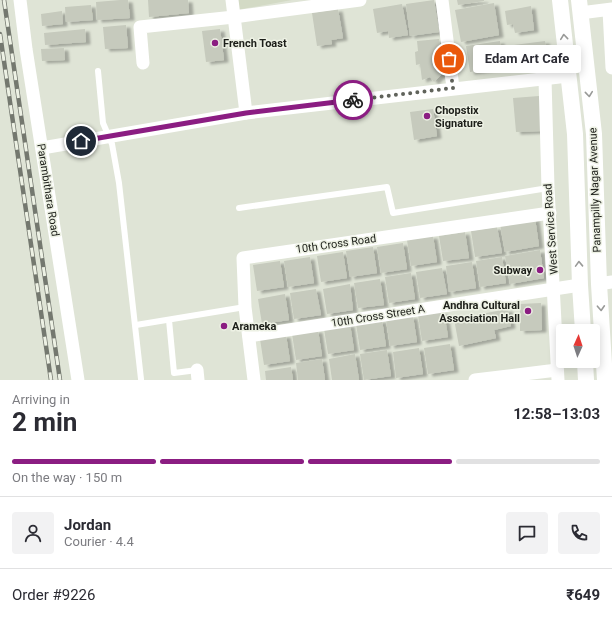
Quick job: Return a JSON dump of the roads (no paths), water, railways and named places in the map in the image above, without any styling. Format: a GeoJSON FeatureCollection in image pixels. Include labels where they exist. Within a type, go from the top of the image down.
{"type":"FeatureCollection","features":[{"type":"Feature","properties":{"kind":"street","name":"Parambithara Road"},"geometry":{"type":"LineString","coordinates":[[20,0],[26,49],[78,380]]}},
{"type":"Feature","properties":{"kind":"street"},"geometry":{"type":"LineString","coordinates":[[232,0],[246,113]]}},
{"type":"Feature","properties":{"kind":"street"},"geometry":{"type":"LineString","coordinates":[[143,63],[140,27],[234,17],[360,0]]}},
{"type":"Feature","properties":{"kind":"street"},"geometry":{"type":"LineString","coordinates":[[442,0],[453,88]]}},
{"type":"Feature","properties":{"kind":"street"},"geometry":{"type":"LineString","coordinates":[[561,8],[579,6],[610,9],[612,68]]}},
{"type":"Feature","properties":{"kind":"street","name":"Panampilly Nagar Avenue"},"geometry":{"type":"LineString","coordinates":[[579,6],[594,134],[606,283],[605,380]]}},
{"type":"Feature","properties":{"kind":"street","name":"Panampilly Nagar Avenue"},"geometry":{"type":"LineString","coordinates":[[561,8],[575,134],[583,324]]}},
{"type":"Feature","properties":{"kind":"street"},"geometry":{"type":"LineString","coordinates":[[42,148],[246,113],[453,88],[587,74]]}},
{"type":"Feature","properties":{"kind":"street","name":"West Service Road"},"geometry":{"type":"LineString","coordinates":[[545,79],[548,188],[558,375]]}},
{"type":"Feature","properties":{"kind":"street","name":"10th Cross Road"},"geometry":{"type":"LineString","coordinates":[[254,380],[245,307],[243,258],[550,213]]}},
{"type":"Feature","properties":{"kind":"street"},"geometry":{"type":"LineString","coordinates":[[554,288],[606,283]]}},
{"type":"Feature","properties":{"kind":"street","name":"10th Cross Street A"},"geometry":{"type":"LineString","coordinates":[[249,336],[554,288]]}},
{"type":"Feature","properties":{"kind":"street"},"geometry":{"type":"LineString","coordinates":[[585,368],[586,380]]}},
{"type":"Feature","properties":{"kind":"street"},"geometry":{"type":"LineString","coordinates":[[475,380],[558,375]]}},
{"type":"Feature","properties":{"kind":"lane"},"geometry":{"type":"LineString","coordinates":[[98,71],[103,123],[107,136],[112,144],[119,183],[136,326],[140,380],[144,380]]}},
{"type":"Feature","properties":{"kind":"lane"},"geometry":{"type":"LineString","coordinates":[[239,208],[387,187],[393,213],[548,188]]}},
{"type":"Feature","properties":{"kind":"lane"},"geometry":{"type":"LineString","coordinates":[[136,326],[245,307]]}},
{"type":"Feature","properties":{"kind":"lane"},"geometry":{"type":"LineString","coordinates":[[168,320],[174,373],[198,375]]}},
{"type":"Feature","properties":{"kind":"railway"},"geometry":{"type":"LineString","coordinates":[[4,0],[60,380]]}},
{"type":"Feature","properties":{"kind":"railway"},"geometry":{"type":"LineString","coordinates":[[0,34],[51,380]]}},
{"type":"Feature","properties":{"kind":"place","name":"French Toast"},"geometry":{"type":"Point","coordinates":[215,43]}},
{"type":"Feature","properties":{"kind":"place","name":"Edam Art Cafe"},"geometry":{"type":"Point","coordinates":[449,59]}},
{"type":"Feature","properties":{"kind":"place","name":"Chopstix Signature"},"geometry":{"type":"Point","coordinates":[427,116]}},
{"type":"Feature","properties":{"kind":"place","name":"Subway"},"geometry":{"type":"Point","coordinates":[540,270]}},
{"type":"Feature","properties":{"kind":"place","name":"Andhra Cultural Association Hall"},"geometry":{"type":"Point","coordinates":[528,311]}},
{"type":"Feature","properties":{"kind":"place","name":"Arameka"},"geometry":{"type":"Point","coordinates":[224,326]}}]}
